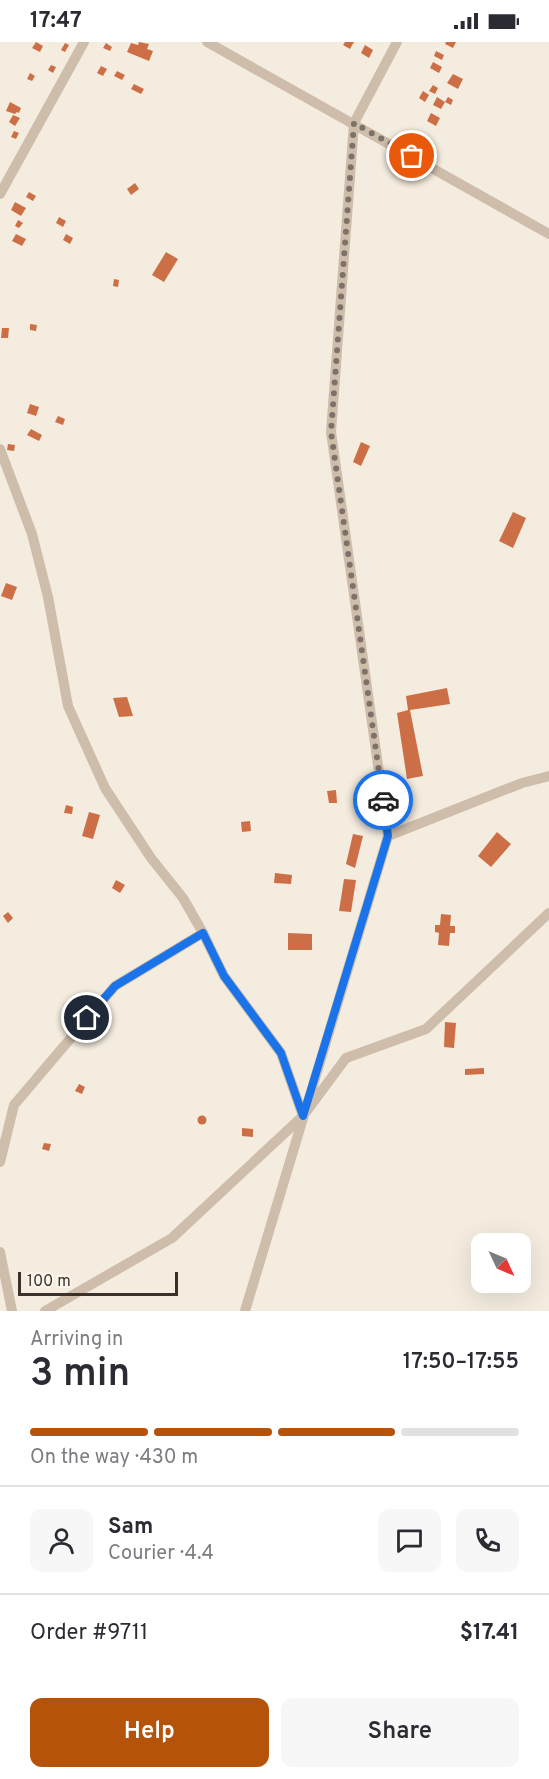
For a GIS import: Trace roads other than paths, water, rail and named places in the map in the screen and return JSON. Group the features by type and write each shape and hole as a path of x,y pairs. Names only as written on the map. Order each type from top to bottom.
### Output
{"street":[{"path":"0,194 84,42"},
{"path":"207,42 549,234"},
{"path":"245,1311 388,836 331,432 354,123 397,42"},
{"path":"0,449 32,534 48,597 68,706 105,788 151,858 183,898 224,976 281,1053 303,1116"},
{"path":"388,836 522,783 549,776"},
{"path":"45,1311 172,1238 303,1116 346,1058 426,1029 549,914"},
{"path":"0,1162 14,1105 115,986 203,933"},
{"path":"0,1252 12,1311"}]}
